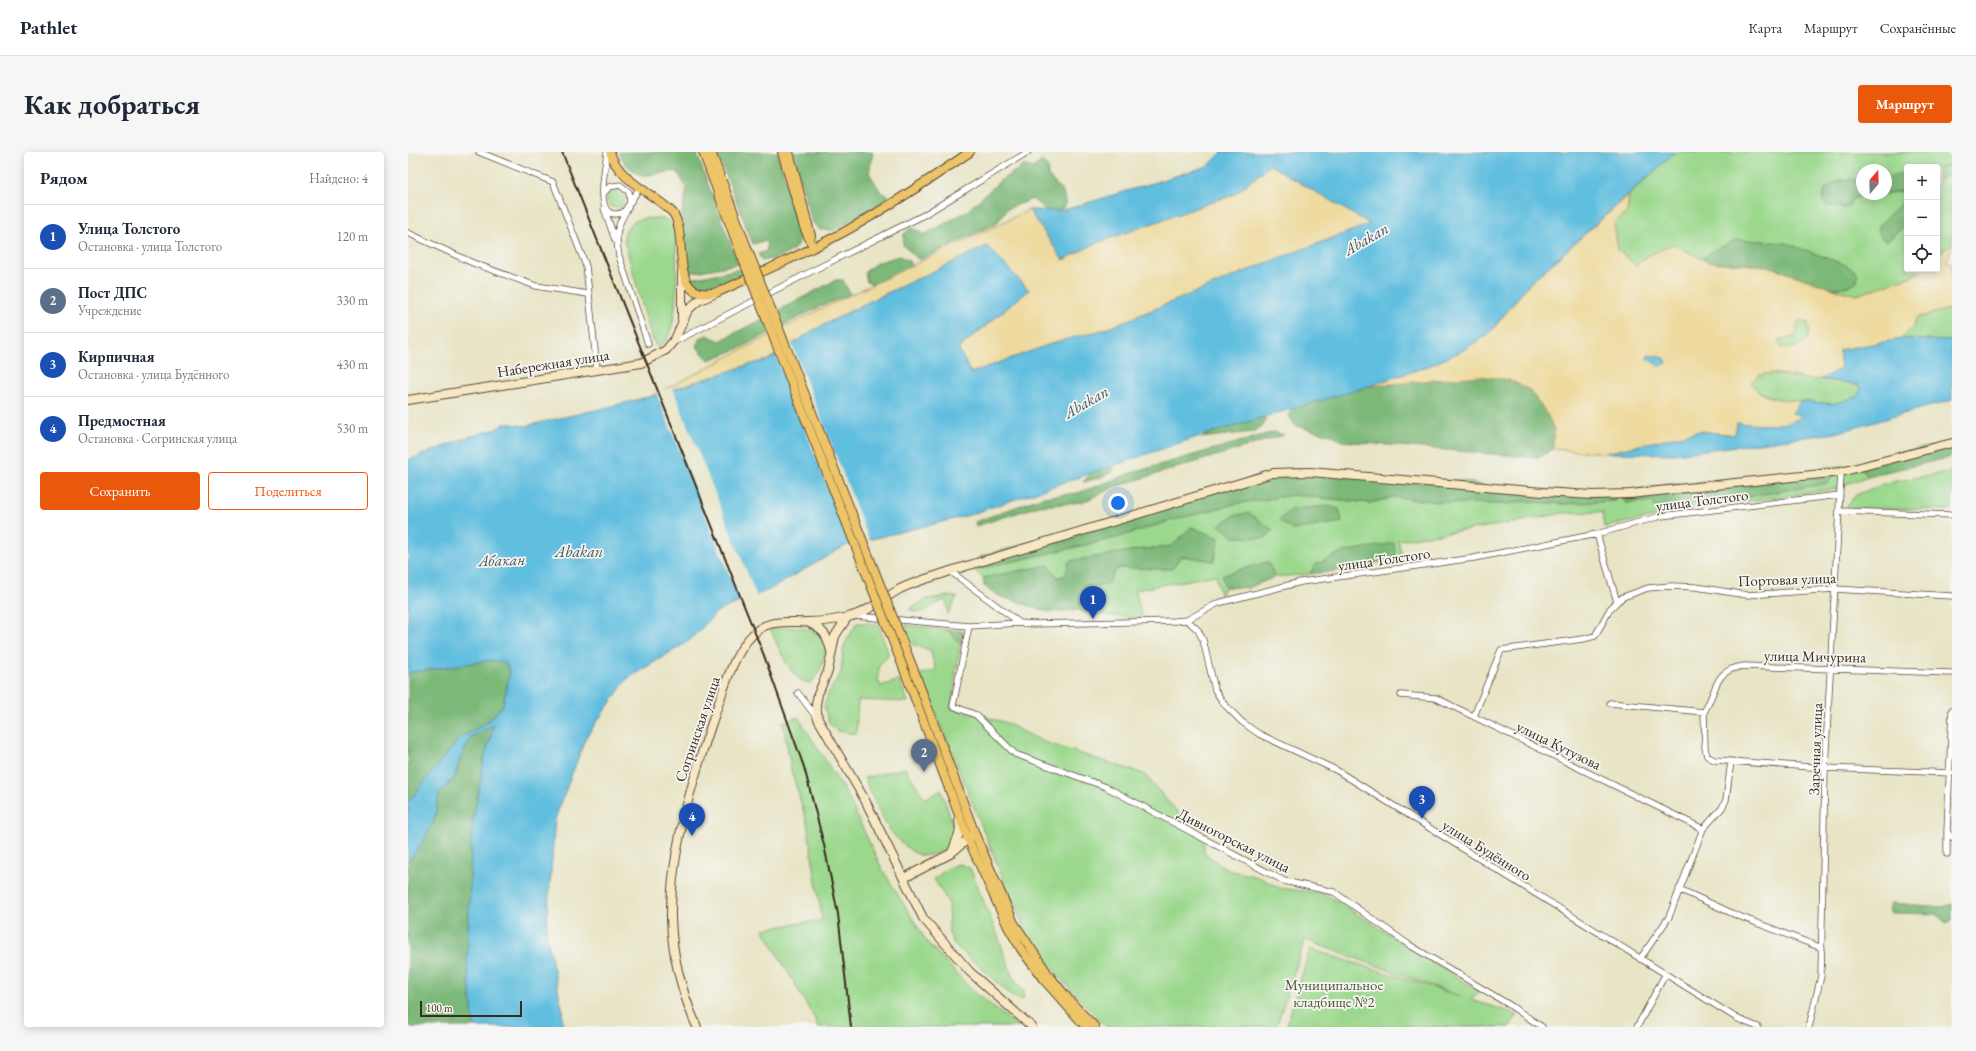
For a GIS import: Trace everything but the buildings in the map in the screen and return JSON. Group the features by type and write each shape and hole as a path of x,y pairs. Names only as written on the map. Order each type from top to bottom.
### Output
{"main road":[{"path":"609,152 621,171 640,188 671,210 678,221 682,270 686,282 693,288 706,294 718,292 813,247 878,212 970,152"},
{"path":"703,152 742,258 905,672 968,839 1008,927 1021,949 1052,990 1086,1027"},
{"path":"711,152 749,253 913,668 975,834 1006,905 1027,944 1069,1000 1095,1027"},
{"path":"782,152 804,227 813,247"},
{"path":"789,152 811,232 813,247"}],"street":[{"path":"479,152 553,182 586,266 588,294 598,370"},
{"path":"609,152 602,201 648,344"},
{"path":"672,343 922,216 1028,152"},
{"path":"618,250 617,229 628,207 631,200 629,192 620,185 609,187 605,190 602,201 608,211 614,214 621,213 628,207 640,188"},
{"path":"408,233 472,263 536,286 588,294"},
{"path":"682,270 682,320"},
{"path":"682,320 694,304 718,292"},
{"name":"Набережная улица","path":"408,400 636,364 649,360 666,350 672,343 682,320"},
{"path":"818,719 817,699 828,671 835,636 850,617 902,588 950,571 1273,473 1310,472 1536,492 1592,495 1630,494 1841,472 1952,443"},
{"name":"Заречная улица","path":"1810,1027 1821,976 1826,768 1841,472"},
{"name":"улица Толстого","path":"850,617 968,626 1020,623 1033,624 1187,620 1218,603 1301,582 1474,558 1597,534 1661,516 1840,495"},
{"path":"1839,511 1952,515"},
{"path":"1597,534 1617,602"},
{"path":"950,571 1020,623"},
{"name":"Портовая улица","path":"1474,716 1501,650 1595,636 1610,609 1617,602 1623,597 1648,588 1671,586 1696,587 1747,595 1835,589 1952,596"},
{"name":"Согринская улица","path":"697,1027 679,973 673,945 671,918 672,889 681,836 698,765 739,652 749,638 761,628 782,622 807,622 850,617"},
{"name":"улица Будённого","path":"1187,620 1198,630 1203,640 1216,690 1224,704 1242,722 1259,734 1336,770 1738,1019 1758,1027"},
{"path":"807,622 819,627 828,637 831,654"},
{"name":"Дивногорская улица","path":"968,626 953,706 976,715 1015,754 1106,787 1284,880 1334,892 1408,944 1508,1004 1542,1027"},
{"name":"улица Мичурина","path":"1704,712 1723,673 1731,668 1744,666 1952,673"},
{"path":"798,693 818,719 864,800 923,918 951,953 970,972 1032,1027"},
{"name":"улица Кутузова","path":"1401,695 1436,698 1703,829"},
{"path":"1610,703 1704,712 1705,748 1707,756 1714,760 1826,768 1950,773"},
{"path":"1947,854 1952,710"},
{"path":"1640,959 1669,917 1703,829 1715,817 1726,800 1731,761"},
{"path":"950,854 957,841 960,831 958,812"},
{"path":"1947,832 1952,837"},
{"path":"904,878 950,854 975,834"},
{"path":"1679,889 1736,915 1822,948"},
{"path":"1637,1027 1666,974"}],"green space":[{"path":"619,152 696,152 738,264 685,274 682,213 687,189 677,171 640,176 625,164"},
{"path":"717,152 778,152 801,237 795,248 786,254 762,261 758,254 767,251 766,240 753,244"},
{"path":"793,152 873,152 869,173 881,192 887,195 889,199 835,230 820,230 812,222"},
{"path":"1675,152 1952,152 1952,164 1940,167 1940,164 1904,164 1904,173 1892,176 1892,164 1856,164 1856,181 1843,180 1825,189 1851,200 1856,198 1856,200 1892,200 1892,193 1904,191 1902,203 1882,222 1893,238 1900,229 1904,228 1904,272 1920,272 1857,295 1833,289 1850,286 1708,262 1672,244 1648,256 1636,265 1618,250 1614,224 1627,212 1629,195"},
{"path":"1042,161 1048,168 1048,176 1063,192 1066,204 1064,208 1050,213 1032,199 1007,209 997,223 919,260 903,245 904,234 912,227 924,235 967,211 1001,180 1025,165 1033,168"},
{"path":"1952,164 1952,172 1940,179 1940,167"},
{"path":"1952,172 1952,245 1940,252 1940,200 1940,179"},
{"path":"1904,173 1904,191 1892,193 1892,176"},
{"path":"1850,179 1856,180 1856,198 1851,200 1850,205 1844,208 1826,205 1822,200 1825,189 1839,180"},
{"path":"616,190 622,193 625,199 622,205 616,208 610,205 607,199 610,193"},
{"path":"1904,195 1904,228 1900,229 1887,241 1880,237 1878,232 1879,227 1903,199"},
{"path":"661,218 670,222 675,230 675,308 668,338 658,349 651,336 624,240 625,232 628,226 641,219"},
{"path":"1737,239 1786,243 1846,265 1858,273 1857,281 1847,286 1836,288 1813,283 1767,266 1708,262 1703,258 1711,252"},
{"path":"899,256 909,261 912,268 875,285 867,282 865,272 876,263"},
{"path":"741,269 744,275 716,287 709,288 695,285 690,279"},
{"path":"836,280 843,280 850,294 819,307 740,348 709,360 696,346 700,338 707,335 720,341"},
{"path":"1952,308 1952,341 1901,339 1913,327 1916,318"},
{"path":"1801,320 1808,323 1809,330 1806,340 1799,346 1788,348 1781,347 1779,343 1780,339 1784,337 1792,338 1798,321"},
{"path":"1764,373 1857,384 1861,389 1857,397 1833,404 1777,399 1756,390 1751,383 1755,377"},
{"path":"1479,376 1510,380 1530,390 1547,414 1554,429 1553,449 1540,457 1528,457 1342,441 1331,435 1296,426 1289,416 1293,408 1369,386"},
{"path":"1260,417 1266,419 1264,425 1252,432 1201,438 1241,420"},
{"path":"1274,432 1284,435 1114,487 1083,502 1039,506 976,526 975,522 1043,497 1078,493 1131,473"},
{"path":"1952,442 1952,455 1948,458 1868,476 1859,465 1869,459"},
{"path":"1115,461 1113,471 1102,477 1083,482 1099,465"},
{"path":"1859,465 1868,476 1834,489 1688,510 1604,527 1602,512 1563,513 1507,524 1398,540 1403,561 1396,558 1393,543 1315,565 1310,574 1275,577 1268,563 1222,576 1225,587 1220,595 1216,575 1135,590 1142,618 1092,614 1078,610 1085,586 1107,585 1117,568 1172,569 1181,556 1214,561 1191,527 1172,546 1136,550 1065,576 1057,577 1048,565 983,578 974,570 1116,538 1169,521 1235,504 1293,495 1370,503 1393,497 1449,503 1507,504 1521,501 1563,504 1614,501 1616,493 1628,491 1625,503 1653,501 1657,509 1719,502 1828,483 1834,474 1827,467","holes":["1339,509 1342,522 1292,530"]},
{"path":"1827,467 1834,474 1828,483 1719,502 1656,509 1652,501 1625,503 1628,491 1663,485 1790,476"},
{"path":"1292,469 1409,483 1459,480 1493,488 1616,493 1615,501 1563,504 1521,501 1507,504 1449,503 1393,497 1370,503 1293,495 1235,504 1169,521 1116,538 974,570 979,557"},
{"path":"1952,471 1952,510 1845,508 1856,495 1886,483"},
{"path":"1329,506 1339,509 1342,522 1292,530 1279,520 1291,509"},
{"path":"1249,513 1273,530 1266,538 1234,537 1219,525 1235,515"},
{"path":"1191,527 1219,538 1214,561 1181,556 1172,569 1117,568 1107,585 1085,586 1078,610 1049,612 999,596 984,586 983,578 1048,565 1057,577 1065,576 1069,561 1136,550 1172,546"},
{"path":"1394,543 1396,558 1352,569 1310,574 1315,565 1342,552"},
{"path":"1268,562 1275,577 1248,588 1225,587 1222,576"},
{"path":"946,596 957,597 948,614 946,600 924,611 919,612 909,609 928,599"},
{"path":"857,623 878,624 889,655 879,665 878,680 881,686 899,680 908,702 858,700 856,734 837,731 829,723 824,706 829,692 841,673 844,645"},
{"name":"Муниципальное кладбище №2","path":"906,625 948,630 960,644 951,708 1004,722 1044,742 1144,774 1204,842 1204,853 1228,870 1258,877 1280,888 1325,894 1479,991 1471,1000 1517,1014 1510,1027 1286,1027 1310,949 1460,996 1305,940 1276,1027 1106,1027 1061,979 1028,937 920,674 936,670 930,650 911,644"},
{"path":"781,627 806,629 820,636 824,641 826,649 824,659 816,677 811,683 804,682 797,677 781,653 770,629"},
{"path":"948,630 963,631 960,644"},
{"path":"491,660 505,663 510,672 503,705 489,721 459,739 408,802 408,673"},
{"path":"798,717 846,793 882,869 927,942 973,991 1018,1027 818,1027 763,929 822,920 807,822 791,770 783,722"},
{"path":"494,725 484,759 472,827 467,963 474,1027 408,1027 408,862 422,843 434,821 439,794 455,777 459,762 472,736"},
{"path":"905,768 925,799 941,790 953,826 953,838 947,847 937,853 931,855 920,855 915,853 895,836 883,818 864,778"},
{"path":"959,864 970,868 1013,978 1024,992 1023,999 1019,1000 1010,994 954,944 949,933 948,902 934,879 948,868"},
{"path":"1891,903 1942,907 1952,904 1952,921 1946,923 1936,914 1891,913 1889,909"}],"sand":[{"path":"1270,165 1371,224 1271,261 1106,329 1056,342 971,373 958,349 1029,290 987,246 868,302 812,331 768,360 652,396 827,306 1029,210 1063,260 1094,244 1235,194"},
{"path":"1629,195 1627,212 1614,224 1618,250 1636,265 1648,256 1672,244 1708,262 1767,266 1833,289 1857,295 1920,272 1940,272 1940,252 1952,245 1947,262 1952,263 1952,308 1916,318 1913,327 1901,339 1839,350 1841,368 1822,379 1805,379 1774,373 1757,377 1751,383 1756,389 1767,396 1774,398 1801,401 1792,413 1804,416 1796,420 1771,425 1737,423 1735,435 1700,431 1606,453 1553,449 1554,429 1547,414 1530,390 1510,380 1479,376 1369,386 1431,365 1462,351 1490,333 1529,284","holes":["1801,320 1808,323 1808,336 1803,344 1788,348 1781,347 1779,343 1780,339 1795,337 1798,321"]}],"water":[{"name":"Abakan","path":"1222,152 1675,152 1529,284 1490,332 1462,351 1431,365 1369,386 1197,437 966,516 847,545 769,590 718,611 689,641 627,679 586,737 555,819 546,933 562,1008 563,1027 474,1027 467,963 472,827 484,759 494,725 472,736 459,762 455,777 439,794 434,821 422,843 408,862 408,802 459,739 489,721 503,705 510,672 505,663 491,660 408,673 408,460 471,436 494,430 506,423 525,426 604,408 652,396 768,360 812,331 868,302 987,246 1029,290 958,348 971,373 1056,342 1106,329 1271,261 1370,224 1270,165 1235,194 1094,244 1063,260 1029,210 1061,211 1208,166"},
{"path":"1901,339 1952,341 1952,400 1836,433 1674,454 1606,453 1700,431 1735,435 1737,423 1771,425 1796,420 1803,416 1792,413 1801,401 1833,404 1857,397 1861,389 1857,384 1821,379 1841,368 1839,350"},
{"path":"1648,355 1665,358 1667,363 1660,367 1647,358"}],"pier":[{"path":"791,342 870,542 851,547 775,353"},
{"path":"672,387 757,597 741,604 656,392"}],"railway":[{"path":"562,152 763,653 804,767 824,845 838,914 851,1027"}],"place":[{"name":"Улица Толстого","path":"1093,619"},
{"name":"Пост ДПС","path":"924,772"},
{"name":"Кирпичная","path":"1422,819"},
{"name":"Предмостная","path":"692,836"}],"water label":[{"name":"Абакан","path":"502,560"}]}
